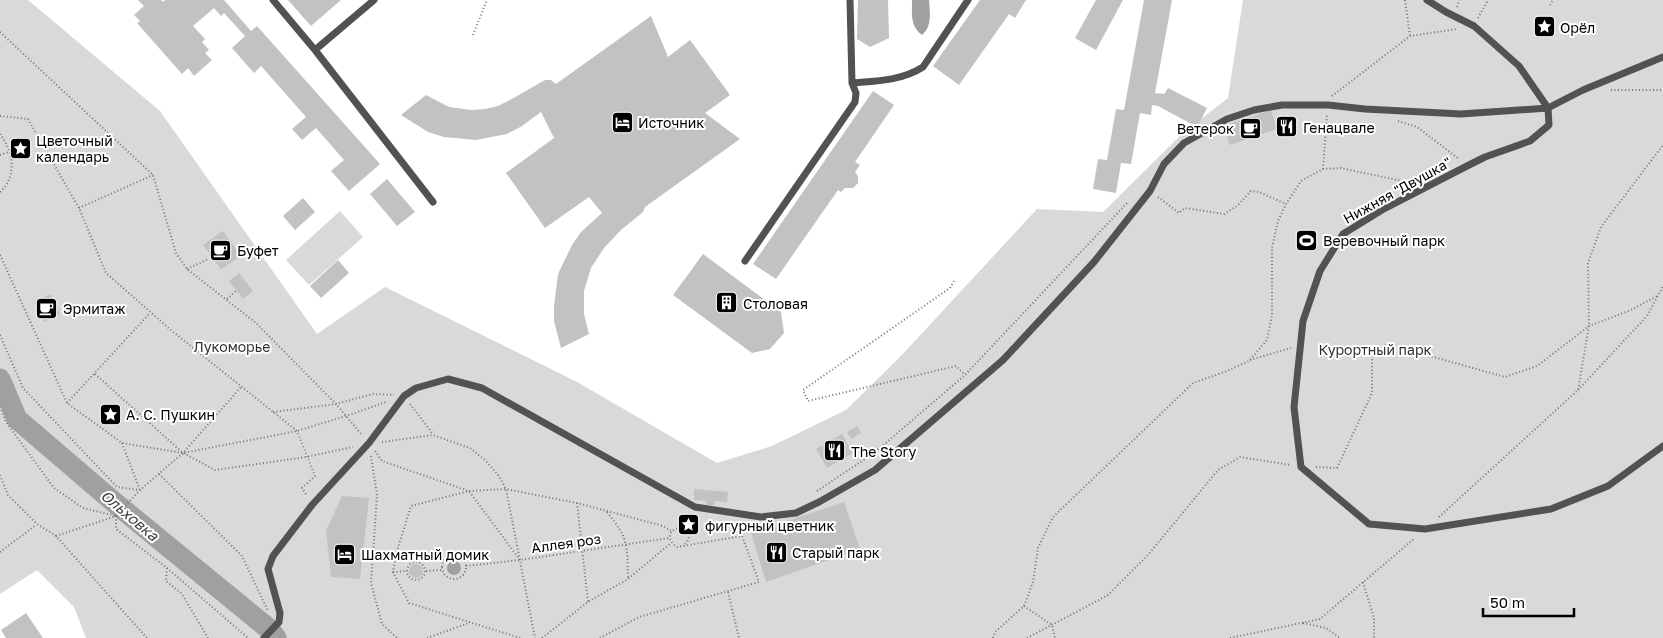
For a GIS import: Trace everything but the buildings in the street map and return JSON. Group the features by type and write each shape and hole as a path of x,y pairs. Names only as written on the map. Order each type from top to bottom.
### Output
{"lane":[{"path":"273,0 315,50 433,202"},
{"path":"315,50 374,0"},
{"path":"745,261 855,102 856,93 852,84 850,0"},
{"path":"852,84 889,80 912,74 923,67 968,0"},
{"path":"1427,0 1474,26 1519,66 1548,108 1549,125 1530,141 1485,157 1467,166"},
{"path":"264,638 279,622 280,612 268,569 273,556 312,505 369,443 404,396 416,388 448,379 482,388 695,506 761,517 796,513 875,470 1003,360 1094,262 1150,191 1164,164 1184,143 1227,119 1254,110 1282,105 1461,114 1548,108 1583,90 1663,57"},
{"name":"Нижняя \"Двушка\"","path":"1302,467 1294,407 1303,321 1320,271 1343,234 1382,210 1467,166"},
{"path":"1302,467 1369,524 1425,529 1552,509 1608,486 1663,446"}],"path":[{"path":"473,35 487,0"},
{"path":"1405,0 1410,36"},
{"path":"1550,6 1553,0"},
{"path":"1324,169 1330,97 1410,36 1464,27"},
{"path":"0,32 153,175 176,253 187,269 256,322 336,404 382,461 469,491 520,560"},
{"path":"1603,90 1663,90"},
{"path":"0,116 28,119 79,208 106,273 151,313 297,431 315,476 302,488 312,505"},
{"name":"Нижняя \"Двушка\"","path":"1391,118 1417,127 1467,166"},
{"path":"0,134 8,144 12,170 8,182 0,192"},
{"path":"1578,390 1588,326 1588,263 1601,227 1663,144"},
{"path":"0,155 20,148"},
{"path":"1249,360 1267,340 1272,316 1272,248 1278,221 1286,204 1301,181 1324,169 1341,168 1428,187"},
{"path":"79,208 153,175"},
{"path":"1150,191 1179,214 1185,208 1224,214 1238,206 1251,191 1259,192 1286,204"},
{"path":"818,490 874,453 965,375 1130,200"},
{"path":"0,255 67,403 122,443 183,453 297,431 388,402"},
{"path":"187,269 208,258"},
{"path":"954,281 950,288 803,390 808,401 956,366 965,375"},
{"path":"1230,638 1320,619 1425,529 1578,390 1647,316 1663,286"},
{"path":"226,300 237,290"},
{"path":"1027,638 1108,595 1148,555 1218,470 1240,457 1302,467 1337,468 1372,393 1372,356 1387,344 1505,377 1537,366 1588,326 1631,310 1657,296"},
{"path":"67,403 151,313"},
{"path":"0,335 23,388 117,487 140,490"},
{"path":"993,638 995,632 1024,606 1033,582 1038,548 1053,517 1193,383 1227,371 1249,360 1300,345"},
{"path":"95,374 183,453 215,470 306,457 369,443 433,435 470,448 485,460 499,476 506,489 534,638"},
{"path":"56,536 116,516 140,490 183,453 241,386"},
{"path":"273,412 336,404 373,394 404,396 433,435"},
{"path":"0,407 6,422 54,488 83,508 116,516"},
{"path":"122,443 140,490"},
{"path":"369,443 377,495 371,584 382,624 397,638"},
{"path":"160,474 242,556 275,626"},
{"path":"0,475 8,495 37,524 56,536 147,638"},
{"path":"520,638 409,603 393,572 396,554 411,506 469,491 506,489 577,503 662,526 671,531"},
{"path":"577,503 588,602"},
{"path":"683,528 695,506"},
{"path":"607,512 620,528 627,544 628,579"},
{"path":"116,516 116,529 167,568 248,638"},
{"path":"0,552 37,524"},
{"path":"600,638 640,617 759,582 742,536 684,545 677,546 671,543 669,538 671,531 676,528 683,528 687,532 688,542 684,545"},
{"name":"Аллея роз","path":"466,566 669,538"},
{"path":"542,638 588,602 628,579 671,543"},
{"path":"452,555 463,559 466,566 464,574 453,580 446,577 441,570 442,562 445,558 452,555"},
{"path":"407,571 408,567 414,562 422,564 426,570"},
{"path":"167,568 166,581 182,594 208,638"},
{"path":"407,571 414,581 422,579 426,570"},
{"path":"426,570 441,570"},
{"path":"393,572 407,571"},
{"path":"1363,582 1374,618 1374,638"},
{"path":"728,591 740,638"},
{"path":"1024,606 1052,626 1055,638"},
{"path":"427,638 470,622"},
{"path":"1301,623 1326,628 1340,638"}],"green space":[{"name":"Курортный парк","path":"0,0 28,0 160,111 317,334 385,287 577,382 717,463 772,446 846,410 901,356 1037,209 1103,212 1183,133 1228,98 1243,0 1663,0 1663,638 86,638 74,607 37,570 0,594"},
{"path":"340,211 363,237 309,285 286,260"}],"shaded area":[{"path":"912,0 929,0 929,24 922,35 915,28 912,15"},
{"path":"454,561 459,563 461,568 459,573 454,575 449,573 447,568 449,563"}],"waterway":[{"name":"Ольховка","path":"0,379 17,419 115,503 269,629 276,638"}],"place":[{"name":"Орёл","path":"1544,27"},
{"name":"Источник","path":"622,122"},
{"name":"Генацвале","path":"1287,127"},
{"name":"Ветерок","path":"1250,128"},
{"name":"Цветочный календарь","path":"20,148"},
{"name":"Веревочный парк","path":"1307,240"},
{"name":"Буфет","path":"221,250"},
{"name":"Столовая","path":"727,303"},
{"name":"Эрмитаж","path":"47,308"},
{"name":"А. С. Пушкин","path":"110,414"},
{"name":"The Story","path":"835,451"},
{"name":"фигурный цветник","path":"689,525"},
{"name":"Старый парк","path":"776,552"},
{"name":"Шахматный домик","path":"345,554"}],"park label":[{"name":"Лукоморье","path":"232,346"}]}
